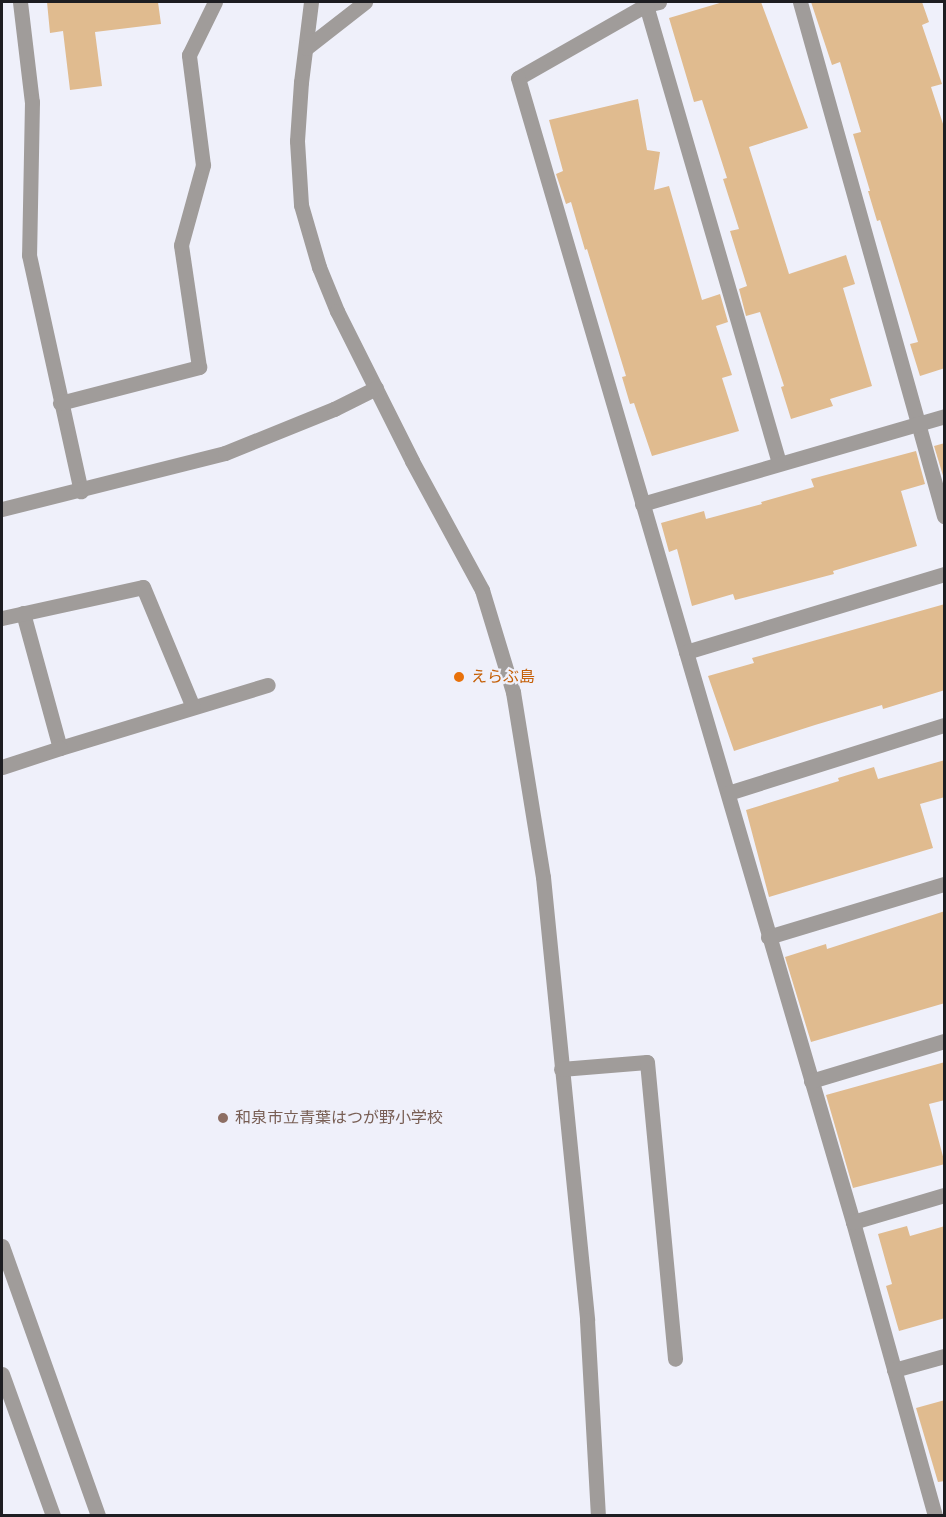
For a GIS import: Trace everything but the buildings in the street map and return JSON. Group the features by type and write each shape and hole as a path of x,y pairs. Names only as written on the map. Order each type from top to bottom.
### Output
{"street":[{"path":"20,2 32,102 29,255 81,490"},
{"path":"60,403 200,368 181,245 203,165 189,55 215,2"},
{"path":"311,2 297,141 301,205 318,267 337,311 412,461 482,590 513,692 543,877 586,1320 598,1515"},
{"path":"306,48 365,2"},
{"path":"800,2 945,516"},
{"path":"779,463 653,3 518,78 853,1222 935,1515"},
{"path":"2,509 225,453 334,409 376,388"},
{"path":"642,504 945,416"},
{"path":"686,652 945,574"},
{"path":"2,618 143,587 193,707"},
{"path":"23,613 60,748"},
{"path":"2,767 268,685"},
{"path":"728,793 945,725"},
{"path":"768,937 945,884"},
{"path":"811,1081 945,1041"},
{"path":"561,1069 647,1062 675,1359"},
{"path":"853,1222 945,1195"},
{"path":"2,1246 98,1515"},
{"path":"894,1370 945,1356"},
{"path":"2,1374 53,1515"}],"place":[{"name":"えらぶ島","path":"459,677"},
{"name":"和泉市立青葉はつが野小学校","path":"223,1118"}]}
